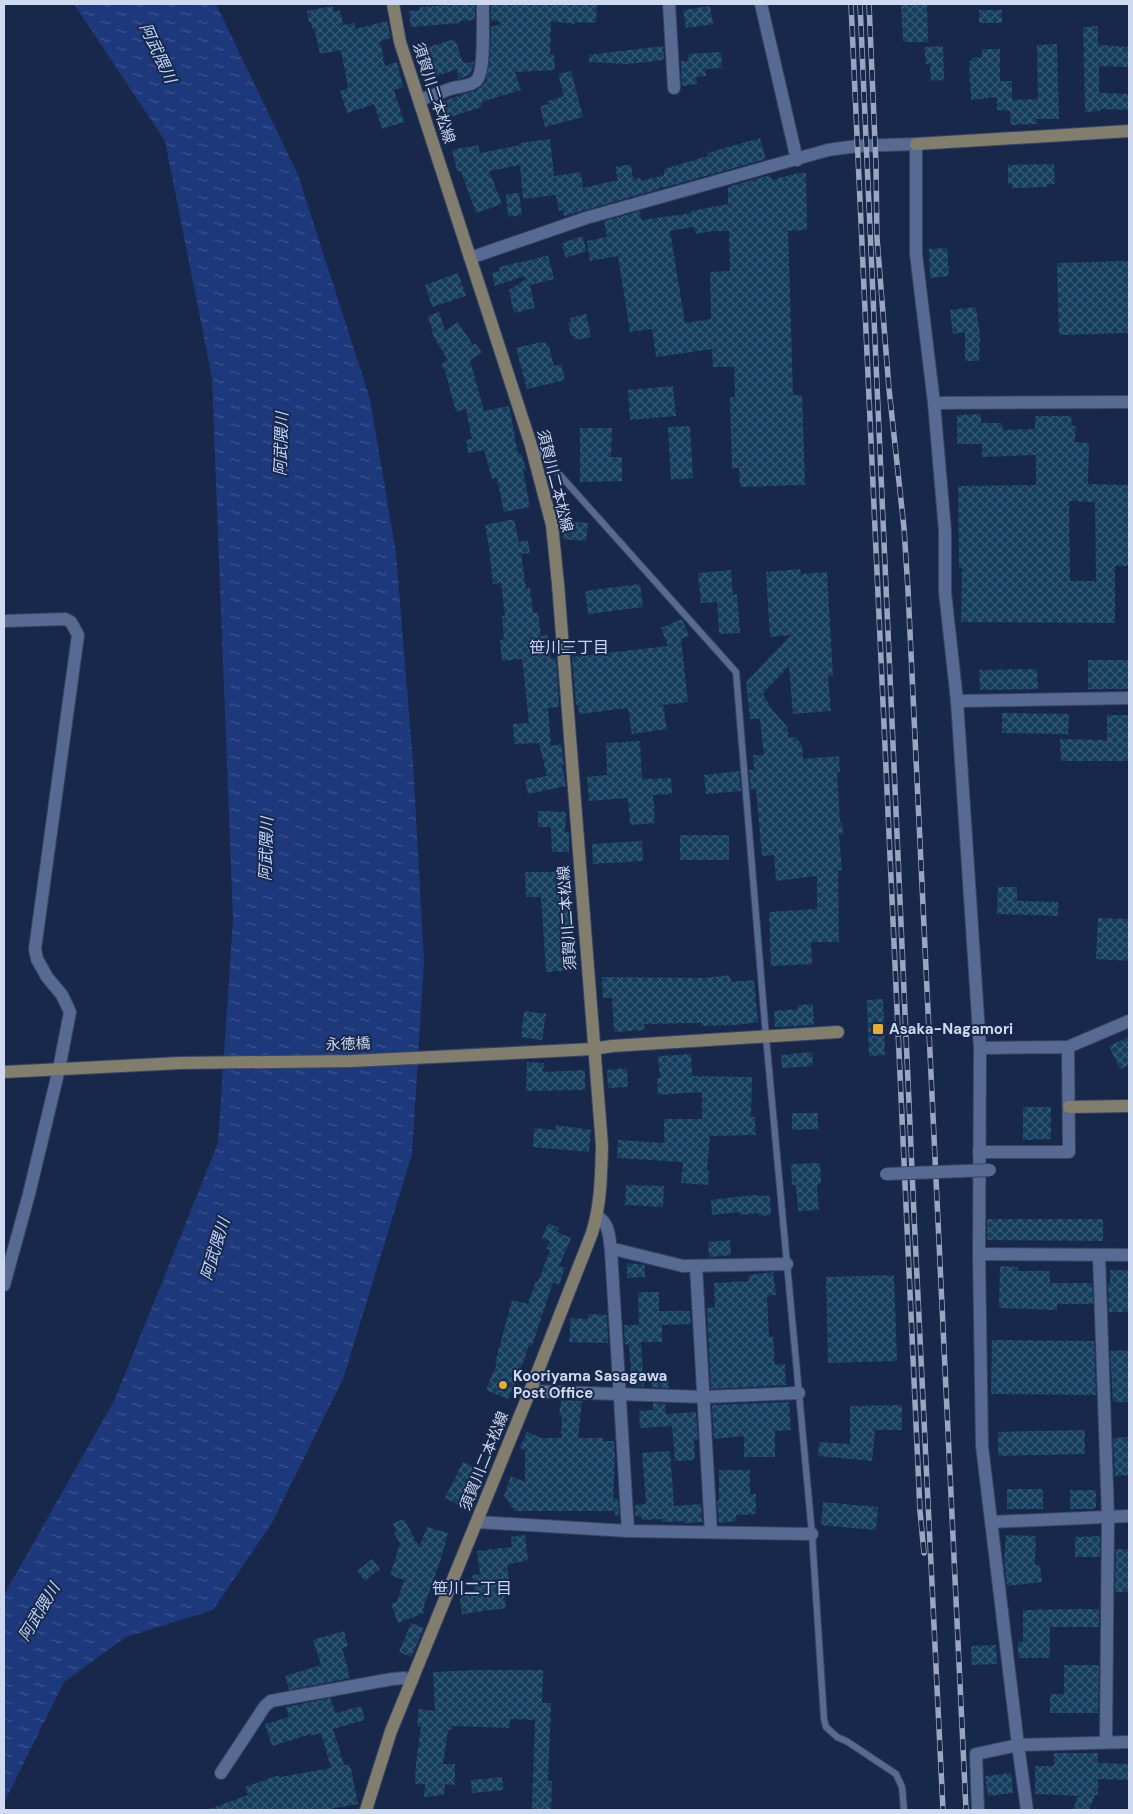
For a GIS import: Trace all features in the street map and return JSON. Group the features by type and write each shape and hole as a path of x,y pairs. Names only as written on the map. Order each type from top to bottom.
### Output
{"main road":[{"name":"須賀川二本松線","path":"366,1810 391,1731 530,1391 592,1233 600,1194 602,1146 552,525 530,442 400,42 393,4"},
{"path":"916,144 1129,131"},
{"name":"永徳橋","path":"4,1072 180,1063 352,1061 593,1049 612,1046 838,1032"},
{"path":"1069,1107 1129,1106"}],"street":[{"path":"420,100 452,88 469,85 480,76 483,44 482,4"},
{"path":"669,4 674,88"},
{"path":"761,4 797,160"},
{"path":"470,258 586,218 828,150 857,146 916,144 916,254 934,403 944,531 945,599 957,701 980,1048 979,1254 982,1446 1027,1810"},
{"path":"934,403 1129,402"},
{"path":"4,621 65,619 71,622 78,635 35,950 37,959 47,977 62,995 70,1012 59,1069 29,1194 4,1285"},
{"path":"957,701 1129,698"},
{"path":"980,1048 1068,1047 1129,1021"},
{"path":"979,1152 1069,1152 1068,1047"},
{"path":"886,1174 990,1170"},
{"path":"597,1216 608,1227 611,1251 628,1531"},
{"path":"611,1251 618,1250 683,1266 787,1264"},
{"path":"979,1254 1129,1255"},
{"path":"1099,1256 1108,1516 1106,1742"},
{"path":"696,1266 711,1532"},
{"path":"530,1391 704,1397 799,1393"},
{"path":"991,1522 1129,1516"},
{"path":"476,1522 628,1531 812,1534"},
{"path":"221,1773 264,1706 271,1701 392,1679 404,1678 412,1680"},
{"path":"978,1810 976,1754 1018,1745 1129,1742"}],"lane":[{"path":"530,442 736,672 766,1037 812,1534 824,1719 826,1727 837,1737 848,1742 896,1774 902,1787 904,1810"}],"water":[{"name":"阿武隈川","path":"74,4 216,4 298,175 370,399 396,553 413,763 424,961 412,1154 343,1379 272,1523 213,1610 126,1637 64,1682 4,1803 4,1595 115,1399 218,1143 233,919 212,378 165,141"}],"building":[{"path":"475,4 475,20 411,27 409,11 420,10 420,7"},
{"path":"491,4 597,4 596,23 575,22 575,24 551,21 550,54 554,54 555,70 515,72 521,90 484,101 481,103 482,107 441,120 437,103 477,90 486,80 490,58 491,27 500,24 499,21 491,21"},
{"path":"901,4 927,4 928,42 903,42"},
{"path":"333,6 334,12 340,10 343,25 354,23 356,29 387,21 391,38 380,41 385,66 397,62 403,87 394,90 404,122 382,129 374,104 347,113 340,91 348,88 341,50 320,54 314,28 312,28 311,22 309,22 307,11"},
{"path":"710,6 713,24 686,28 683,10"},
{"path":"979,10 1002,10 1002,23 979,23"},
{"path":"1098,26 1098,45 1129,47 1129,67 1099,66 1099,93 1129,94 1129,110 1100,109 1100,111 1085,112 1083,27"},
{"path":"455,39 463,63 474,62 470,75 458,79 457,69 437,76 436,73 427,76 419,50"},
{"path":"1057,44 1059,119 1036,119 1037,124 1011,125 1010,111 997,110 997,97 971,100 969,61 972,61 972,58 982,57 982,49 1000,49 1000,81 1012,81 1012,100 1038,99 1037,45"},
{"path":"663,46 664,60 629,64 589,62 589,55"},
{"path":"943,46 944,80 931,81 930,64 926,64 924,47"},
{"path":"721,52 722,68 705,69 706,76 696,77 697,84 682,86 681,61 689,61 688,54"},
{"path":"571,71 583,117 545,127 540,106 549,104 548,101 564,96 558,74"},
{"path":"760,138 766,159 666,187 659,187 659,189 564,216 563,210 559,211 556,195 523,199 520,165 489,171 502,204 476,213 461,171 457,171 452,150 478,145 480,153 520,145 519,143 550,139 554,176 581,172 583,188 618,180 615,167 631,164 633,179 640,178 641,181 664,175 664,169 708,156 707,153"},
{"path":"1054,164 1055,184 1047,184 1047,187 1012,188 1013,184 1008,184 1008,165"},
{"path":"806,173 807,230 788,231 793,395 802,395 805,485 740,487 739,468 732,468 730,397 735,397 734,367 713,367 712,349 656,357 652,329 630,332 618,256 590,261 587,241 607,237 604,221 640,211 641,220 692,213 691,211 728,204 728,187 770,175 772,180","holes":["694,227 696,234 712,231 729,231 730,271 710,272 711,319 685,323 670,231"]},
{"path":"519,193 522,215 508,217 506,194"},
{"path":"582,236 587,251 566,258 562,247 564,247 563,243"},
{"path":"947,248 949,276 930,278 929,249"},
{"path":"548,255 554,279 530,285 535,308 514,313 509,290 526,279 524,276 495,286 492,273 500,271 499,267"},
{"path":"1129,261 1129,333 1059,335 1057,263"},
{"path":"458,273 466,296 432,307 425,285"},
{"path":"976,307 980,335 979,361 965,361 965,332 953,334 950,310"},
{"path":"439,312 445,331 458,322 473,345 476,344 482,353 470,360 484,411 509,406 518,454 521,453 526,470 523,471 530,507 504,512 497,478 492,479 484,450 468,453 466,440 472,439 466,409 456,412 445,371 441,364 448,360 434,338 428,316"},
{"path":"586,314 591,337 575,340 574,336 571,336 568,323 571,322 570,318"},
{"path":"546,342 547,347 549,346 554,366 561,364 565,380 527,389 516,348"},
{"path":"673,386 676,416 630,420 628,390"},
{"path":"981,414 981,423 1002,423 1003,430 1035,429 1035,416 1071,416 1072,426 1076,426 1075,442 1089,443 1088,484 1129,485 1129,566 1115,566 1115,623 961,622 962,568 959,568 958,486 1036,485 1036,455 982,457 982,444 957,444 957,415","holes":["1069,501 1095,502 1096,581 1070,581"]},
{"path":"690,426 693,478 671,480 668,427"},
{"path":"580,428 612,428 611,457 622,457 622,481 580,482"},
{"path":"514,519 519,542 528,540 530,553 521,554 526,588 530,588 533,613 538,613 541,636 548,635 551,659 556,658 559,707 548,708 551,746 561,744 564,765 562,766 566,786 528,794 525,780 547,776 539,743 514,744 513,724 529,723 522,659 502,661 500,640 504,639 502,616 505,616 501,583 493,584 485,525"},
{"path":"564,521 588,523 586,541 563,539"},
{"path":"800,569 801,574 827,572 833,676 828,676 831,711 793,714 789,666 763,693 770,707 788,728 788,738 796,737 802,745 803,759 839,756 840,772 837,772 840,822 842,822 843,834 839,835 842,870 838,871 839,942 811,942 812,964 771,966 769,912 817,909 817,876 776,881 774,855 762,856 756,789 751,790 749,770 754,770 753,755 764,755 760,719 750,719 746,682 791,635 770,637 766,572"},
{"path":"731,570 733,595 737,594 740,633 719,634 717,602 701,603 698,573"},
{"path":"640,584 643,607 588,614 585,591"},
{"path":"682,619 689,636 681,639 688,702 663,705 667,729 632,734 628,708 579,714 578,705 576,705 572,657 668,646 661,628"},
{"path":"1088,660 1129,660 1129,689 1088,689"},
{"path":"1037,669 1038,689 980,690 979,670"},
{"path":"1002,713 1069,714 1068,734 1002,733"},
{"path":"1107,715 1129,715 1129,761 1061,761 1060,739 1107,740"},
{"path":"640,741 642,779 671,778 672,794 653,795 655,823 630,825 628,798 589,801 587,777 607,775 606,743"},
{"path":"739,771 741,791 706,794 704,775"},
{"path":"538,811 566,812 565,833 569,832 569,852 552,852 551,827 538,827"},
{"path":"680,835 729,835 729,860 680,860"},
{"path":"642,841 643,861 593,864 592,844"},
{"path":"525,872 556,872 556,881 572,881 571,899 576,970 546,972 541,897 526,897"},
{"path":"998,887 1017,887 1017,901 1058,902 1058,916 997,914"},
{"path":"1098,918 1129,919 1129,961 1096,959"},
{"path":"730,975 731,982 754,980 758,1022 702,1026 702,1023 644,1024 645,1030 614,1032 612,998 603,998 602,977 704,978"},
{"path":"883,999 885,1055 869,1056 867,1000"},
{"path":"813,1004 814,1025 775,1027 774,1011 798,1009 798,1005"},
{"path":"524,1011 546,1014 542,1040 521,1037"},
{"path":"1129,1037 1129,1065 1120,1069 1109,1046"},
{"path":"812,1052 813,1066 782,1068 781,1055"},
{"path":"691,1054 692,1076 752,1077 751,1117 755,1117 756,1135 710,1136 707,1170 709,1170 708,1185 681,1183 683,1162 617,1158 618,1140 664,1143 664,1119 702,1119 702,1092 658,1095 657,1078 660,1078 658,1056"},
{"path":"527,1062 544,1063 543,1072 585,1070 585,1090 526,1091"},
{"path":"627,1068 628,1087 608,1088 607,1070"},
{"path":"1023,1107 1051,1107 1051,1139 1023,1140"},
{"path":"792,1113 818,1113 818,1129 792,1130"},
{"path":"556,1125 591,1130 589,1152 533,1147 534,1128 555,1130"},
{"path":"820,1163 821,1184 817,1184 819,1210 798,1211 796,1185 792,1185 791,1164"},
{"path":"626,1185 664,1186 663,1207 625,1205"},
{"path":"753,1195 770,1196 771,1215 759,1216 759,1213 740,1215 740,1212 712,1215 711,1200"},
{"path":"987,1219 1103,1219 1103,1241 987,1240"},
{"path":"548,1223 559,1228 557,1232 571,1238 559,1266 565,1268 559,1285 553,1282 532,1346 529,1345 508,1399 486,1390 497,1363 495,1363 512,1300 528,1304 550,1250 546,1249 550,1241 542,1238"},
{"path":"730,1240 731,1255 709,1257 708,1242"},
{"path":"627,1263 645,1265 645,1277 627,1278"},
{"path":"1000,1266 1018,1267 1018,1271 1050,1271 1050,1283 1092,1283 1093,1304 1057,1304 1057,1310 999,1308"},
{"path":"1110,1270 1129,1270 1129,1312 1109,1312 1108,1283 1110,1283"},
{"path":"773,1272 776,1295 767,1296 769,1337 773,1337 775,1365 785,1364 786,1385 711,1389 707,1308 715,1307 714,1283 749,1281 749,1275"},
{"path":"894,1275 897,1361 828,1363 826,1277"},
{"path":"638,1292 659,1292 659,1311 690,1311 691,1324 662,1325 662,1342 641,1342 644,1387 632,1386 629,1345 625,1344 624,1325 639,1325"},
{"path":"588,1314 607,1315 608,1343 569,1342 571,1318 588,1319"},
{"path":"992,1340 1094,1341 1096,1395 991,1394"},
{"path":"1129,1350 1129,1402 1113,1402 1110,1351"},
{"path":"668,1376 669,1388 652,1387 651,1377"},
{"path":"561,1400 582,1401 578,1438 603,1438 603,1441 614,1441 613,1498 618,1499 619,1516 615,1515 614,1511 515,1511 504,1496 511,1476 525,1482 525,1451 520,1448 527,1432 541,1438 561,1438 562,1416 559,1416"},
{"path":"789,1402 791,1430 775,1431 775,1457 744,1457 744,1436 714,1439 712,1405"},
{"path":"653,1403 665,1404 666,1414 696,1412 698,1440 694,1440 695,1460 675,1461 672,1426 640,1428 639,1411 653,1410"},
{"path":"902,1405 902,1430 875,1430 872,1461 818,1456 819,1442 850,1444 850,1406"},
{"path":"1085,1430 1085,1454 998,1456 998,1432"},
{"path":"1129,1437 1129,1475 1115,1476 1113,1438"},
{"path":"670,1451 674,1506 701,1504 702,1522 662,1522 662,1519 642,1520 641,1516 635,1516 635,1505 646,1504 642,1453"},
{"path":"463,1462 483,1471 465,1508 445,1498"},
{"path":"719,1470 750,1470 750,1494 756,1494 756,1514 736,1515 737,1521 719,1523 717,1501 719,1501"},
{"path":"1007,1489 1043,1489 1043,1509 1007,1509"},
{"path":"1070,1490 1096,1490 1096,1509 1070,1509"},
{"path":"823,1502 878,1507 876,1530 821,1525"},
{"path":"404,1519 419,1547 427,1527 448,1533 423,1609 424,1613 398,1623 391,1604 397,1601 404,1580 390,1575 400,1544 394,1533 396,1531 393,1523"},
{"path":"525,1535 528,1560 507,1565 509,1581 502,1582 506,1608 462,1614 460,1599 462,1595 475,1593 472,1575 480,1574 477,1551 512,1547 511,1537"},
{"path":"1006,1535 1036,1536 1035,1565 1040,1565 1042,1582 1007,1586 1004,1559"},
{"path":"1100,1536 1100,1557 1075,1557 1075,1537"},
{"path":"1116,1549 1129,1549 1129,1592 1115,1592"},
{"path":"372,1559 380,1569 365,1581 357,1571"},
{"path":"1099,1609 1099,1627 1050,1627 1050,1658 1018,1658 1018,1642 1023,1642 1023,1610"},
{"path":"411,1623 424,1628 411,1657 399,1652"},
{"path":"344,1631 348,1646 342,1648 350,1678 289,1690 285,1676 321,1665 313,1640"},
{"path":"996,1645 997,1664 972,1665 971,1646"},
{"path":"1064,1665 1099,1665 1098,1713 1050,1713 1050,1694 1064,1694"},
{"path":"543,1670 542,1703 551,1703 548,1781 552,1781 551,1810 532,1809 535,1720 510,1719 510,1728 452,1726 451,1730 448,1730 443,1764 455,1764 455,1785 445,1784 444,1795 424,1797 425,1784 415,1784 421,1727 417,1726 419,1709 435,1711 433,1672"},
{"path":"330,1698 336,1713 361,1706 365,1720 333,1729 344,1765 350,1764 358,1804 324,1810 210,1810 248,1795 245,1787 279,1775 280,1777 331,1768 321,1733 311,1736 311,1734 272,1746 265,1724 289,1717 286,1707"},
{"path":"1054,1753 1098,1753 1098,1763 1129,1764 1129,1780 1098,1779 1098,1795 1095,1795 1089,1810 1073,1810 1078,1796 1035,1794 1035,1766 1054,1766"},
{"path":"1011,1773 1013,1793 988,1796 985,1776"},
{"path":"502,1777 503,1790 472,1793 471,1780"}],"railway":[{"path":"851,4 920,1511 924,1553"},
{"path":"860,4 914,1215 943,1810"},
{"path":"869,4 877,238 908,590 966,1810"}],"place":[{"name":"Asaka-Nagamori","path":"878,1029"},
{"name":"Kooriyama Sasagawa Post Office","path":"503,1385"}],"district":[{"name":"笹川三丁目","path":"569,647"},
{"name":"笹川二丁目","path":"472,1588"}]}
